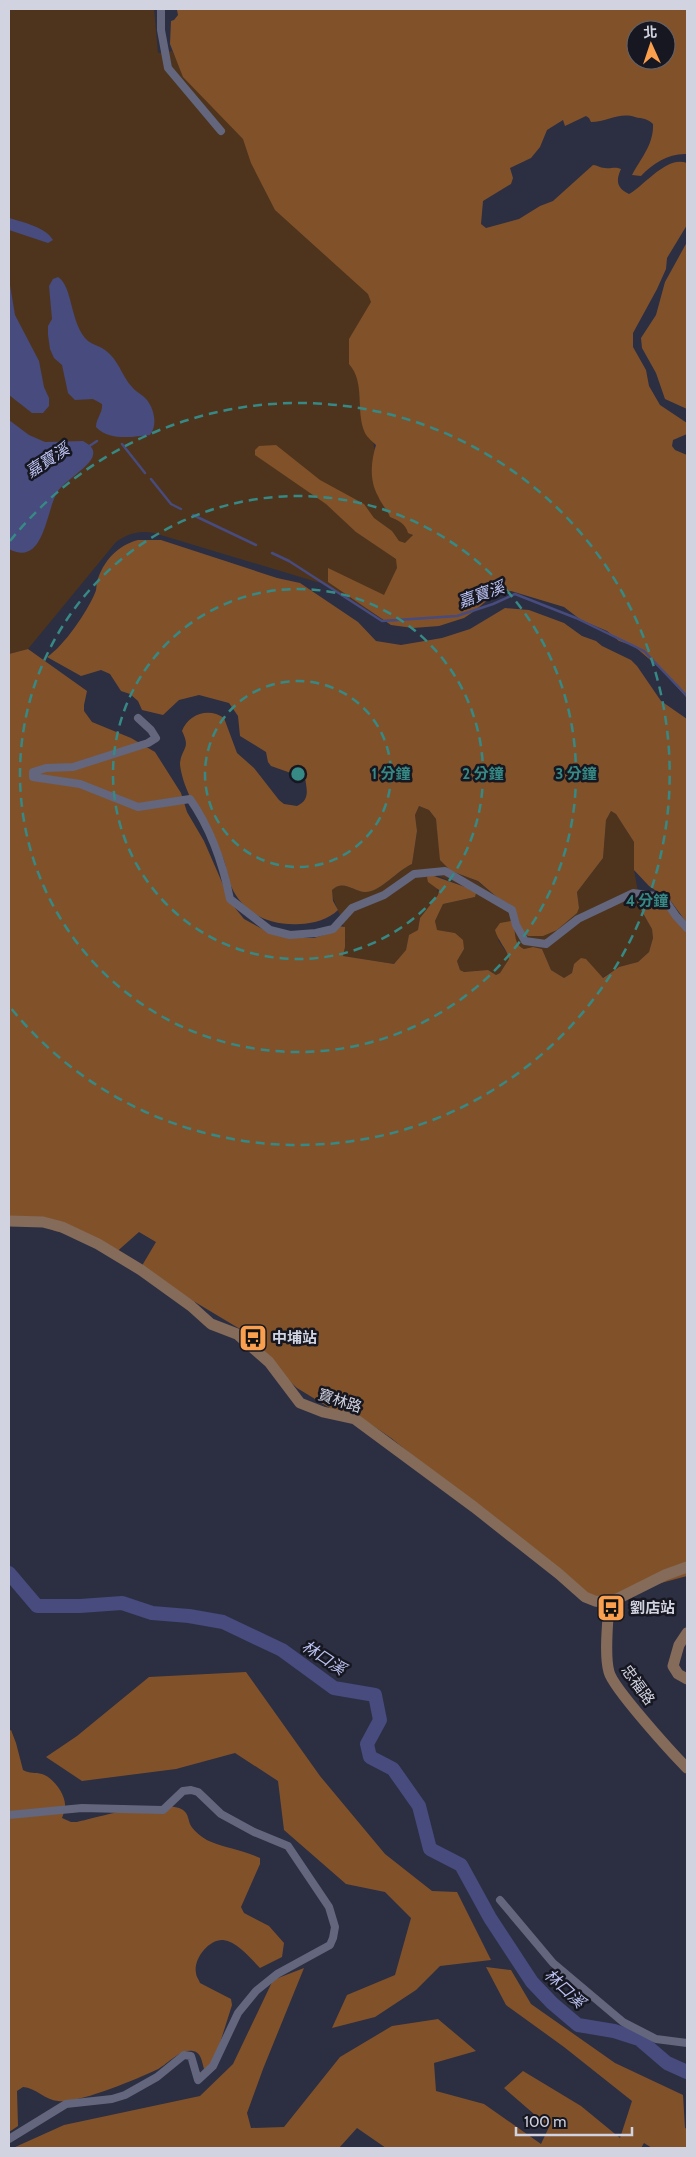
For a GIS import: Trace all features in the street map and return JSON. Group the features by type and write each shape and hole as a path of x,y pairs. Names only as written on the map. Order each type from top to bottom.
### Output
{"main road":[{"name":"寶林路","path":"9,1221 43,1222 62,1227 141,1270 211,1324 237,1334 269,1362 300,1403 323,1412 356,1418 474,1507 585,1596 595,1601 609,1602"},
{"path":"609,1602 665,1575 687,1567"},
{"name":"忠福路","path":"609,1602 608,1661 612,1680 687,1768"},
{"path":"687,1633 679,1645 673,1666 678,1674 687,1679"}],"street":[{"path":"161,9 161,30 168,68 221,131"},
{"path":"138,718 156,738 148,743 73,767 46,768 34,772 34,777 80,784 138,807 190,800 200,813 224,869 230,899 270,930 290,935 316,933 333,929 352,908 384,895 414,874 445,871 512,910 516,925 525,941 546,944 578,919 633,893 663,897 687,928"},
{"path":"9,1815 82,1808 163,1810 183,1791 191,1790 198,1792 221,1814 254,1832 288,1846 329,1907 335,1927 330,1945 277,1974 256,1991 238,2013 213,2066 198,2080 190,2056 184,2055 156,2077 125,2095 112,2099 66,2104 9,2139"},
{"path":"500,1900 553,1963 622,2022 656,2039 687,2043"}],"shaded area":[{"path":"9,9 154,9 158,53 172,51 180,65 245,139 373,297 368,420 378,464 407,512 412,535 390,624 327,585 154,533 139,532 125,536 116,542 28,649 9,654"},
{"path":"172,9 687,9 687,154 668,157 651,167 641,176 632,175 649,144 653,131 653,124 651,122 629,116 618,116 591,122 586,116 565,126 563,120 547,130 540,147 531,158 510,168 513,178 511,184 483,201 481,224 486,228 519,219 540,206 553,201 593,165 603,168 621,169 618,183 629,194 664,167 672,163 687,163 687,225 667,258 666,269 657,289 633,333 633,347 646,370 649,386 660,405 687,423 687,434 673,440 672,446 675,450 687,455 687,698 662,670 634,646 619,641 607,631 581,620 564,607 511,591 496,593 464,618 439,626 413,628 391,625 328,582 328,568 384,595 397,568 396,559 356,532 326,504 255,455 255,450 259,446 276,445 320,480 364,504 374,518 392,531 399,541 405,543 413,535 408,533 401,523 390,517 375,490 372,470 376,445 366,435 362,424 359,388 354,372 349,364 349,339 371,302 368,294 275,210 251,163 243,139 183,77 170,44 171,21 178,15 177,10"},
{"path":"687,242 687,409 665,399 656,373 642,348 641,338 656,315 665,282"},
{"path":"138,540 161,540 277,578 300,583 358,622 376,641 401,645 442,638 470,629 505,608 529,610 564,623 582,636 596,641 602,646 631,660 661,701 687,719 687,923 670,900 649,886 634,870 634,842 616,814 611,811 606,820 603,858 577,892 579,908 577,913 557,930 543,936 528,936 520,930 520,925 512,906 498,898 478,881 451,871 440,860 436,819 429,810 419,806 415,815 417,831 412,864 376,889 365,892 348,886 336,887 332,890 333,901 338,910 325,918 310,923 278,923 250,911 236,896 221,853 197,811 185,785 180,765 186,745 182,731 189,720 200,714 212,713 224,718 237,753 254,768 284,804 297,806 304,801 307,794 305,778 271,766 266,752 240,736 238,716 229,703 199,695 179,700 163,715 142,710 138,701 130,694 121,691 110,674 101,670 81,676 47,657 61,645 81,619 95,593 100,574 107,561 118,550"},
{"path":"28,649 87,691 84,711 92,722 131,738 155,752 181,793 187,812 204,841 231,903 244,919 268,932 288,938 314,938 327,934 338,926 345,927 343,956 394,964 406,950 409,935 418,930 420,918 438,895 439,890 428,882 427,877 431,875 468,888 476,893 475,897 443,904 435,921 437,930 455,933 463,940 464,949 457,961 460,970 464,972 488,970 496,975 500,973 509,959 495,930 500,923 511,921 517,943 524,949 533,947 542,949 551,970 564,978 572,973 574,964 581,958 586,959 603,978 619,967 638,962 649,952 653,938 652,929 636,901 638,892 665,902 672,915 687,932 687,1576 598,1600 567,1580 391,1438 353,1412 333,1410 297,1388 271,1364 245,1332 140,1269 156,1242 139,1232 113,1255 83,1238 55,1231 43,1225 9,1221 9,654"},
{"path":"419,806 429,810 436,819 441,860 451,871 477,881 498,898 513,906 520,925 579,908 577,892 603,858 606,820 611,811 616,814 634,842 634,870 638,892 636,901 652,929 653,938 649,952 638,962 619,967 602,978 586,959 574,964 572,973 564,978 551,970 542,949 533,947 524,949 518,945 513,925 498,940 509,959 500,973 496,975 488,970 464,972 460,970 457,961 464,949 455,933 436,930 435,921 443,904 475,897 468,888 436,875 438,895 420,918 418,930 409,936 406,950 394,964 343,956 345,945 344,929 333,899 332,890 340,886 348,886 365,892 370,891 376,889 412,864 417,831 415,815"},
{"path":"246,1672 320,1776 385,1854 432,1891 457,1892 491,1960 440,1966 416,1990 375,2017 332,2028 347,1995 395,1975 411,1918 385,1892 346,1884 284,1830 278,1781 235,1753 176,1769 82,1781 46,1757 77,1736 149,1677"},
{"path":"11,1730 23,1770 46,1776 61,1792 65,1802 62,1818 71,1822 77,1822 147,1807 174,1807 185,1812 192,1828 207,1840 260,1858 260,1864 241,1907 244,1913 269,1926 284,1943 282,1957 260,1968 239,1947 223,1940 212,1943 200,1956 197,1962 196,1974 200,1983 231,1999 232,2005 214,2062 210,2068 204,2069 198,2053 188,2051 178,2054 160,2068 147,2074 79,2099 67,2101 53,2100 32,2089 23,2087 17,2091 18,2126 9,2132 9,1731"},
{"path":"486,1967 511,1970 531,2004 615,2063 683,2095 687,2148 652,2148 644,2143 641,2148 386,2148 357,2128 339,2148 13,2148 64,2125 200,2096 233,2064 273,1980 304,1968 247,2113 251,2128 284,2127 340,2057 392,2026 438,2019 476,2051 434,2063 436,2091 484,2104 541,2144 549,2127 504,2088 523,2071 581,2106 620,2138 632,2101 564,2047 506,2005"}],"water":[{"path":"9,218 39,228 50,235 53,240 48,243 9,230"},
{"path":"58,277 66,289 82,334 92,344 110,354 128,382 149,404 153,412 154,422 150,435 121,437 101,431 96,427 102,404 93,399 75,400 68,393 62,365 54,358 50,349 48,335 48,326 52,319 49,286 53,279"},
{"path":"9,279 15,315 39,361 44,387 49,398 49,406 43,413 32,413 9,395"},
{"path":"9,420 29,435 45,442 83,441 91,446 93,450 88,463 58,491 37,543 30,550 21,553 9,549"}],"waterway":[{"name":"嘉寶溪","path":"88,447 97,441"},
{"name":"嘉寶溪","path":"122,444 145,473"},
{"name":"嘉寶溪","path":"151,479 171,504 181,509"},
{"name":"嘉寶溪","path":"193,515 256,545"},
{"name":"嘉寶溪","path":"272,553 289,561 382,621 457,616 493,604 515,594 576,618 644,651 687,696"},
{"name":"林口溪","path":"9,1573 37,1606 80,1606 122,1603 152,1613 189,1616 223,1622 282,1650 334,1688 375,1695 380,1720 367,1744 370,1757 393,1769 419,1806 430,1849 461,1865 490,1918 532,1982 552,2003 578,2025 614,2031 639,2039 667,2063 687,2072"}],"place":[{"name":"中埔站","path":"253,1338"},
{"name":"劉店站","path":"611,1608"}]}
